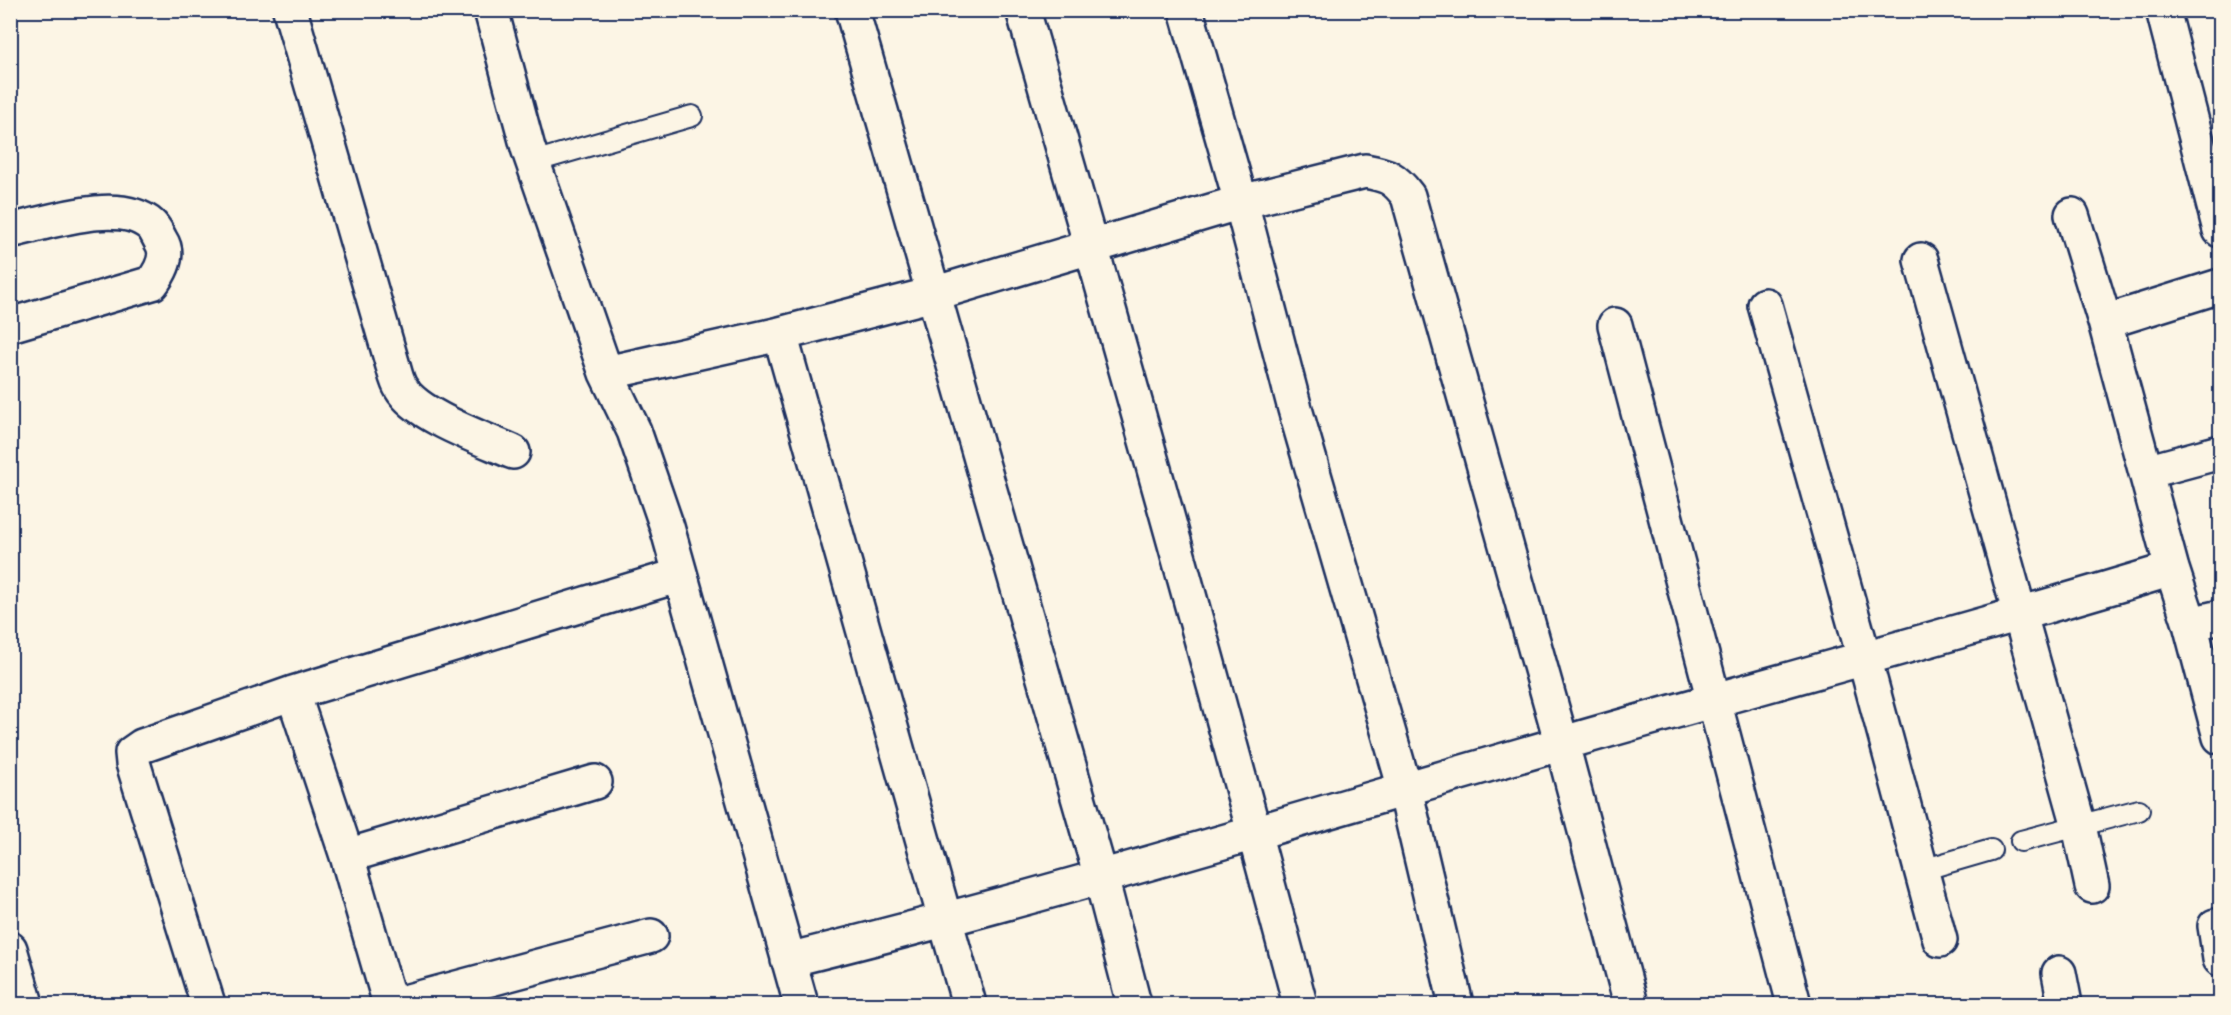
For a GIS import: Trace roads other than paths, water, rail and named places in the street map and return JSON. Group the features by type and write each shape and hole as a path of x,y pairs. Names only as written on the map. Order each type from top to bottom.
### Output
{"street":[{"path":"290,10 401,389 436,418 513,452"},
{"path":"491,10 533,162 606,374 634,430 667,527 801,1005"},
{"path":"852,10 1101,877 1134,1005"},
{"path":"1023,10 1091,246 1300,1005"},
{"path":"1186,10 1241,202 1294,409 1405,789 1456,1005"},
{"path":"2163,10 2220,230"},
{"path":"606,374 780,334 933,294 1241,202 1365,171 1385,175 1398,183 1408,196 1562,744 1631,1005"},
{"path":"10,231 100,211 126,213 151,225 164,246 163,269 152,283 10,325"},
{"path":"2072,215 2105,322 2172,568 2205,620 2220,737"},
{"path":"1921,260 2079,826 2092,886"},
{"path":"2105,322 2220,286"},
{"path":"1765,305 1864,657 1940,940"},
{"path":"1615,325 1794,1005"},
{"path":"780,334 969,1005"},
{"path":"2146,472 2220,452"},
{"path":"788,960 945,921 1101,877 1864,657 2020,615 2172,568"},
{"path":"208,1005 133,763 132,753 142,746 293,693 680,575"},
{"path":"293,693 347,856 390,1005"},
{"path":"347,856 595,782"},
{"path":"2215,926 2220,959"},
{"path":"397,1005 651,936"},
{"path":"10,949 26,1005"},
{"path":"2059,973 2064,1005"}],"lane":[{"path":"533,162 692,116"},
{"path":"2021,841 2139,810"},
{"path":"1922,870 1990,850"}]}
